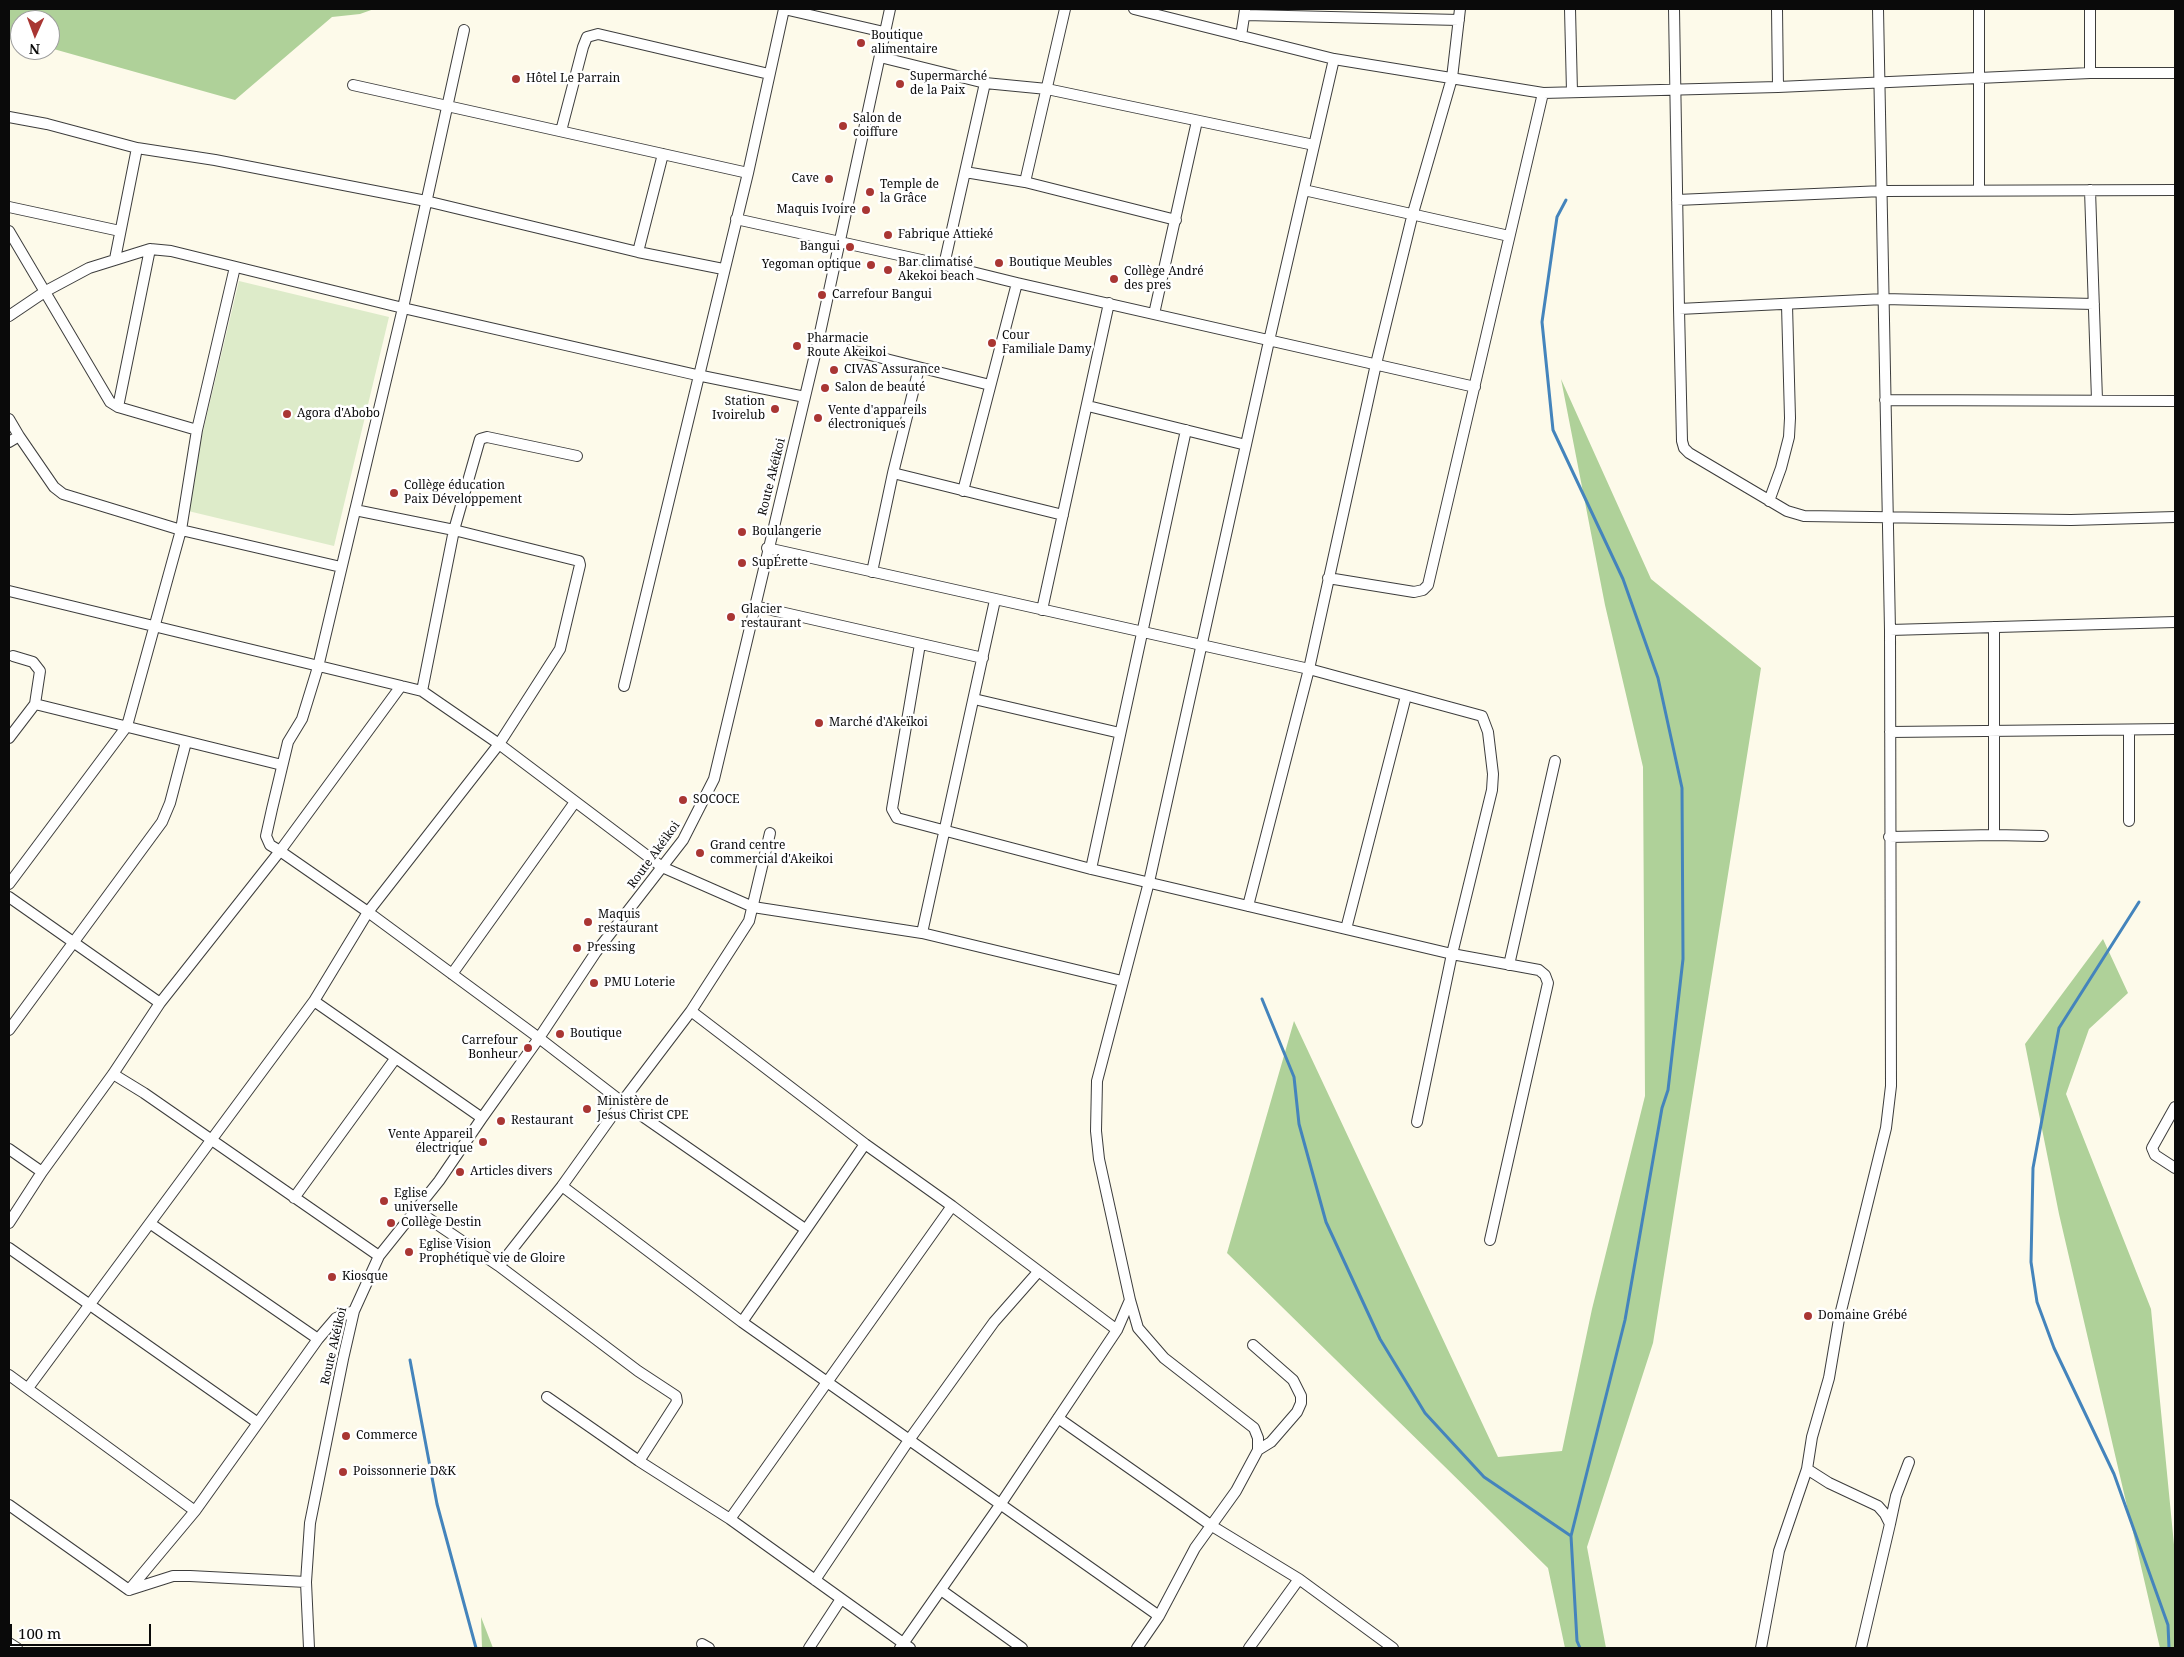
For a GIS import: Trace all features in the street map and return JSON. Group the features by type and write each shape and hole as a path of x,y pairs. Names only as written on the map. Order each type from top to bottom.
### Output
{"street":[{"path":"624,686 723,269 748,173 784,9 884,32"},
{"name":"Route Akéikoi","path":"309,1648 306,1582 310,1523 354,1311 379,1256 439,1180 539,1038 596,952 683,840 714,780 767,548 818,342 890,9"},
{"path":"1025,182 1065,9"},
{"path":"1134,9 1334,59 1543,93 1778,87 2090,73 2175,73"},
{"path":"1248,906 1309,669 1376,364 1413,213 1452,78 1460,9"},
{"path":"1570,9 1572,92"},
{"path":"1674,9 1679,310 1682,441 1684,448 1795,515 2072,520 2175,518"},
{"path":"1777,9 1778,87"},
{"path":"1761,1648 1779,1552 1807,1469 1812,1438 1829,1378 1839,1319 1873,1188 1890,1106 1890,630 1878,9"},
{"path":"1979,9 1979,190"},
{"path":"2090,9 2090,73"},
{"path":"1241,36 1245,12 1459,20"},
{"path":"464,30 403,308 318,667 302,719 288,742 266,836 270,845 368,912 539,1038 622,1102 805,1229"},
{"path":"561,131 587,37 598,34 769,74"},
{"path":"880,57 985,83 1047,89 1314,145"},
{"path":"1137,1648 1159,1616 1196,1548 1236,1491 1258,1450 1258,1438 1254,1428 1164,1358 1138,1328 1099,1159 1096,1130 1097,1081 1149,882 1269,341 1334,59"},
{"path":"944,265 985,83"},
{"path":"353,85 748,173"},
{"path":"1328,578 1414,592 1422,590 1428,585 1543,93"},
{"path":"9,117 47,124 137,148 215,160 426,201 638,252 723,269"},
{"path":"1154,314 1197,121"},
{"path":"115,259 137,148"},
{"path":"638,252 663,154"},
{"path":"965,172 1025,182 1176,220"},
{"path":"1304,190 1510,236"},
{"path":"2090,190 2097,400"},
{"path":"1677,200 1883,191 2175,190"},
{"path":"9,207 120,231"},
{"path":"736,219 1475,387"},
{"path":"9,231 46,291 107,399 118,407 198,430"},
{"path":"118,407 150,250"},
{"path":"9,316 46,291 89,268 150,250 171,251 403,308 698,375 805,397"},
{"path":"9,884 127,726 181,530 198,430 235,267"},
{"path":"963,491 1017,283"},
{"path":"1679,310 1884,299 2094,304"},
{"path":"1042,610 1110,303"},
{"path":"1769,501 1781,468 1789,437 1787,305"},
{"path":"818,342 990,385"},
{"path":"872,572 893,473 919,368"},
{"path":"1886,400 2175,401"},
{"path":"1088,406 1246,445"},
{"path":"9,419 54,487 63,494 181,530 341,567"},
{"path":"1091,869 1186,430"},
{"path":"9,442 19,436"},
{"path":"422,691 454,530 480,439 483,437 577,456"},
{"path":"893,473 1063,515"},
{"path":"28,1388 212,1142 314,1001 368,912 499,744 560,650 580,566 579,561 454,530 355,510"},
{"path":"767,548 1309,669 1482,716 1488,732 1494,774 1492,790 1452,954 1417,1122"},
{"path":"9,591 155,628 422,691 499,744 662,867 753,907 922,933 1122,981"},
{"path":"922,933 946,832 995,600"},
{"path":"754,606 983,658"},
{"path":"1890,630 2175,622"},
{"path":"1994,627 1994,835"},
{"path":"920,644 892,809 897,818 1091,869 1452,954 1539,970 1546,975 1548,983 1490,1240"},
{"path":"9,738 35,704 40,671 33,662 13,656"},
{"path":"9,1223 42,1172 113,1074 160,1003 280,852 401,686"},
{"path":"1346,929 1406,696"},
{"path":"974,699 1120,733"},
{"path":"35,704 282,765"},
{"path":"1890,732 2175,728"},
{"path":"2129,730 2129,821"},
{"path":"9,1028 162,822 170,803 186,742"},
{"path":"1509,964 1555,761"},
{"path":"452,974 575,802"},
{"path":"499,1266 562,1186 622,1102 691,1011 749,922 770,832"},
{"path":"1889,837 2043,836"},
{"path":"9,898 160,1003"},
{"path":"314,1001 482,1118"},
{"path":"691,1011 865,1144 952,1206 1116,1330"},
{"path":"294,1198 395,1059"},
{"path":"113,1074 144,1093 212,1142 379,1256"},
{"path":"2175,1107 2152,1148 2155,1155 2175,1168"},
{"path":"742,1322 865,1144"},
{"path":"9,1149 42,1172"},
{"path":"562,1186 742,1322 1159,1616"},
{"path":"730,1519 952,1206"},
{"path":"416,1210 499,1266 638,1370 676,1396 677,1402 639,1461"},
{"path":"150,1224 318,1339"},
{"path":"9,1248 258,1423"},
{"path":"815,1580 909,1440 994,1322 1038,1272"},
{"path":"547,1397 639,1461 730,1519 904,1647 1116,1330 1130,1300"},
{"path":"129,1590 195,1511 318,1339 336,1318 354,1311"},
{"path":"1252,1344 1293,1380 1301,1396 1302,1403 1297,1412 1272,1442 1258,1450"},
{"path":"9,1375 195,1511"},
{"path":"1058,1418 1212,1526 1299,1579 1388,1646"},
{"path":"1861,1648 1896,1496 1909,1462"},
{"path":"1807,1469 1829,1483 1878,1506 1890,1524"},
{"path":"9,1505 129,1590"},
{"path":"129,1590 173,1576 204,1575 306,1582"},
{"path":"1249,1648 1299,1579"},
{"path":"941,1590 1022,1648"},
{"path":"809,1648 841,1599"},
{"path":"9,1643 17,1648"}],"green space":[{"path":"9,9 374,9 360,14 332,17 235,100 60,51 60,10 10,10 9,39"},
{"name":"Agora d'Abobo","path":"239,281 389,317 334,546 184,510"},
{"path":"1561,379 1651,579 1761,668 1653,1343 1587,1547 1606,1648 1565,1648 1548,1568 1227,1253 1294,1021 1498,1457 1562,1451 1592,1309 1645,1096 1643,767 1605,605"},
{"path":"2103,939 2128,993 2089,1029 2066,1094 2151,1309 2175,1555 2175,1648 2160,1648 2059,1214 2025,1044"},
{"path":"481,1617 493,1648 482,1648"}],"waterway":[{"path":"1566,200 1557,217 1542,322 1553,430 1623,579 1658,678 1682,788 1683,959 1668,1090 1662,1108 1625,1320 1571,1536 1577,1641 1580,1648"},
{"path":"2139,902 2059,1028 2033,1168 2031,1262 2037,1302 2054,1348 2114,1474 2168,1625 2169,1648"},
{"path":"1262,999 1294,1077 1299,1124 1326,1222 1380,1339 1425,1413 1484,1477 1571,1536"},
{"path":"410,1360 437,1504 476,1648"}],"place":[{"name":"Boutique alimentaire","path":"861,43"},
{"name":"Hôtel Le Parrain","path":"516,79"},
{"name":"Supermarché de la Paix","path":"900,84"},
{"name":"Salon de coiffure","path":"843,126"},
{"name":"Cave","path":"829,179"},
{"name":"Temple de la Grâce","path":"870,192"},
{"name":"Maquis Ivoire","path":"866,210"},
{"name":"Fabrique Attieké","path":"888,235"},
{"name":"Bangui","path":"850,247"},
{"name":"Boutique Meubles","path":"999,263"},
{"name":"Yegoman optique","path":"871,265"},
{"name":"Bar climatisé Akekoi beach","path":"888,270"},
{"name":"Collège André des pres","path":"1114,279"},
{"name":"Carrefour Bangui","path":"822,295"},
{"name":"Cour Familiale Damy","path":"992,343"},
{"name":"Pharmacie Route Akeikoi","path":"797,346"},
{"name":"CIVAS Assurance","path":"834,370"},
{"name":"Salon de beauté","path":"825,388"},
{"name":"Station Ivoirelub","path":"775,409"},
{"name":"Agora d'Abobo","path":"287,414"},
{"name":"Vente d'appareils électroniques","path":"818,418"},
{"name":"Collège éducation Paix Développement","path":"394,493"},
{"name":"Boulangerie","path":"742,532"},
{"name":"SupÉrette","path":"742,563"},
{"name":"Glacier restaurant","path":"731,617"},
{"name":"Marché d'Akeïkoi","path":"819,723"},
{"name":"SOCOCE","path":"683,800"},
{"name":"Grand centre commercial d'Akeikoi","path":"700,853"},
{"name":"Maquis restaurant","path":"588,922"},
{"name":"Pressing","path":"577,948"},
{"name":"PMU Loterie","path":"594,983"},
{"name":"Boutique","path":"560,1034"},
{"name":"Carrefour Bonheur","path":"528,1048"},
{"name":"Ministère de Jesus Christ CPE","path":"587,1109"},
{"name":"Restaurant","path":"501,1121"},
{"name":"Vente Appareil électrique","path":"483,1142"},
{"name":"Articles divers","path":"460,1172"},
{"name":"Eglise universelle","path":"384,1201"},
{"name":"Collège Destin","path":"391,1223"},
{"name":"Eglise Vision Prophétique vie de Gloire","path":"409,1252"},
{"name":"Kiosque","path":"332,1277"},
{"name":"Domaine Grébé","path":"1808,1316"},
{"name":"Commerce","path":"346,1436"},
{"name":"Poissonnerie D&K","path":"343,1472"}]}
